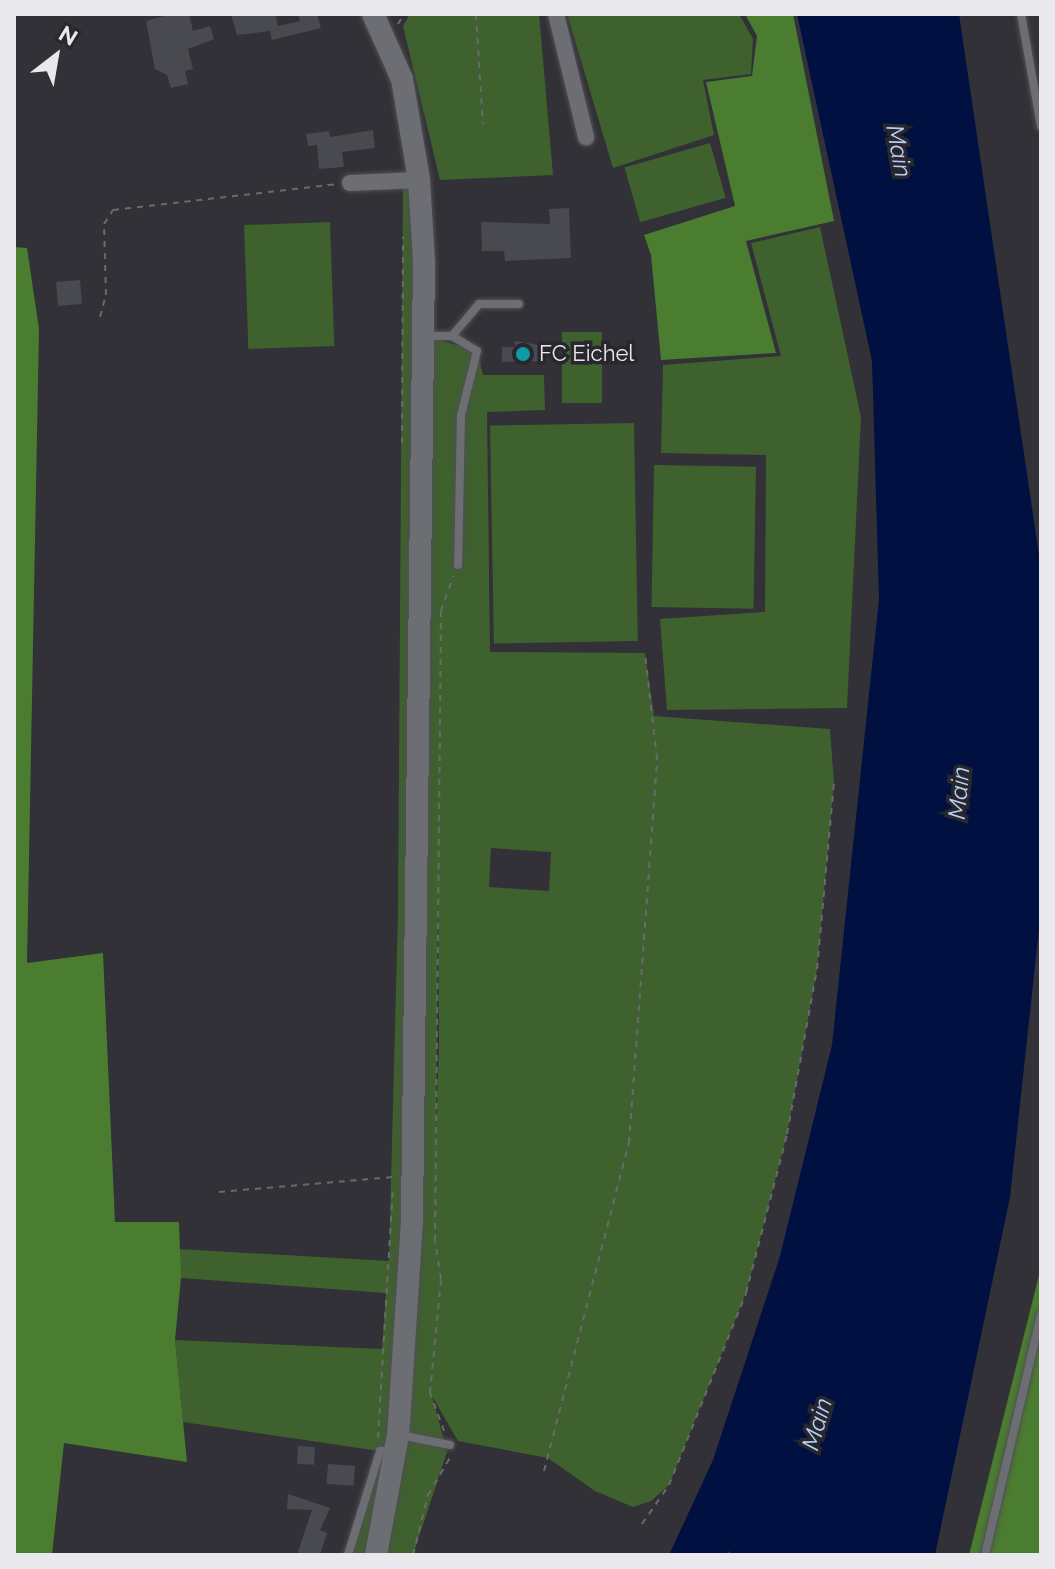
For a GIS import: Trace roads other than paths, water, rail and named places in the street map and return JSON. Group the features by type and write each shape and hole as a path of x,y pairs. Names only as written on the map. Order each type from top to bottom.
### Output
{"main road":[{"path":"373,14 402,79 419,180 424,336 412,1221 391,1445 376,1555"}],"street":[{"path":"556,14 586,137"},
{"path":"350,183 419,180"}],"lane":[{"path":"1021,14 1041,126"},
{"path":"452,336 479,304 519,304"},
{"path":"424,336 452,336 473,346 478,357 461,415 458,565"},
{"path":"985,1555 1041,1314"},
{"path":"348,1555 391,1445 450,1445"}],"water":[{"name":"Main","path":"797,14 959,14 1041,569 1040,919 1010,1197 935,1555 733,1555 729,1551 726,1555 669,1555 713,1460 780,1256 832,1045 879,599 872,361"}],"place":[{"name":"FC Eichel","path":"523,354"}]}
